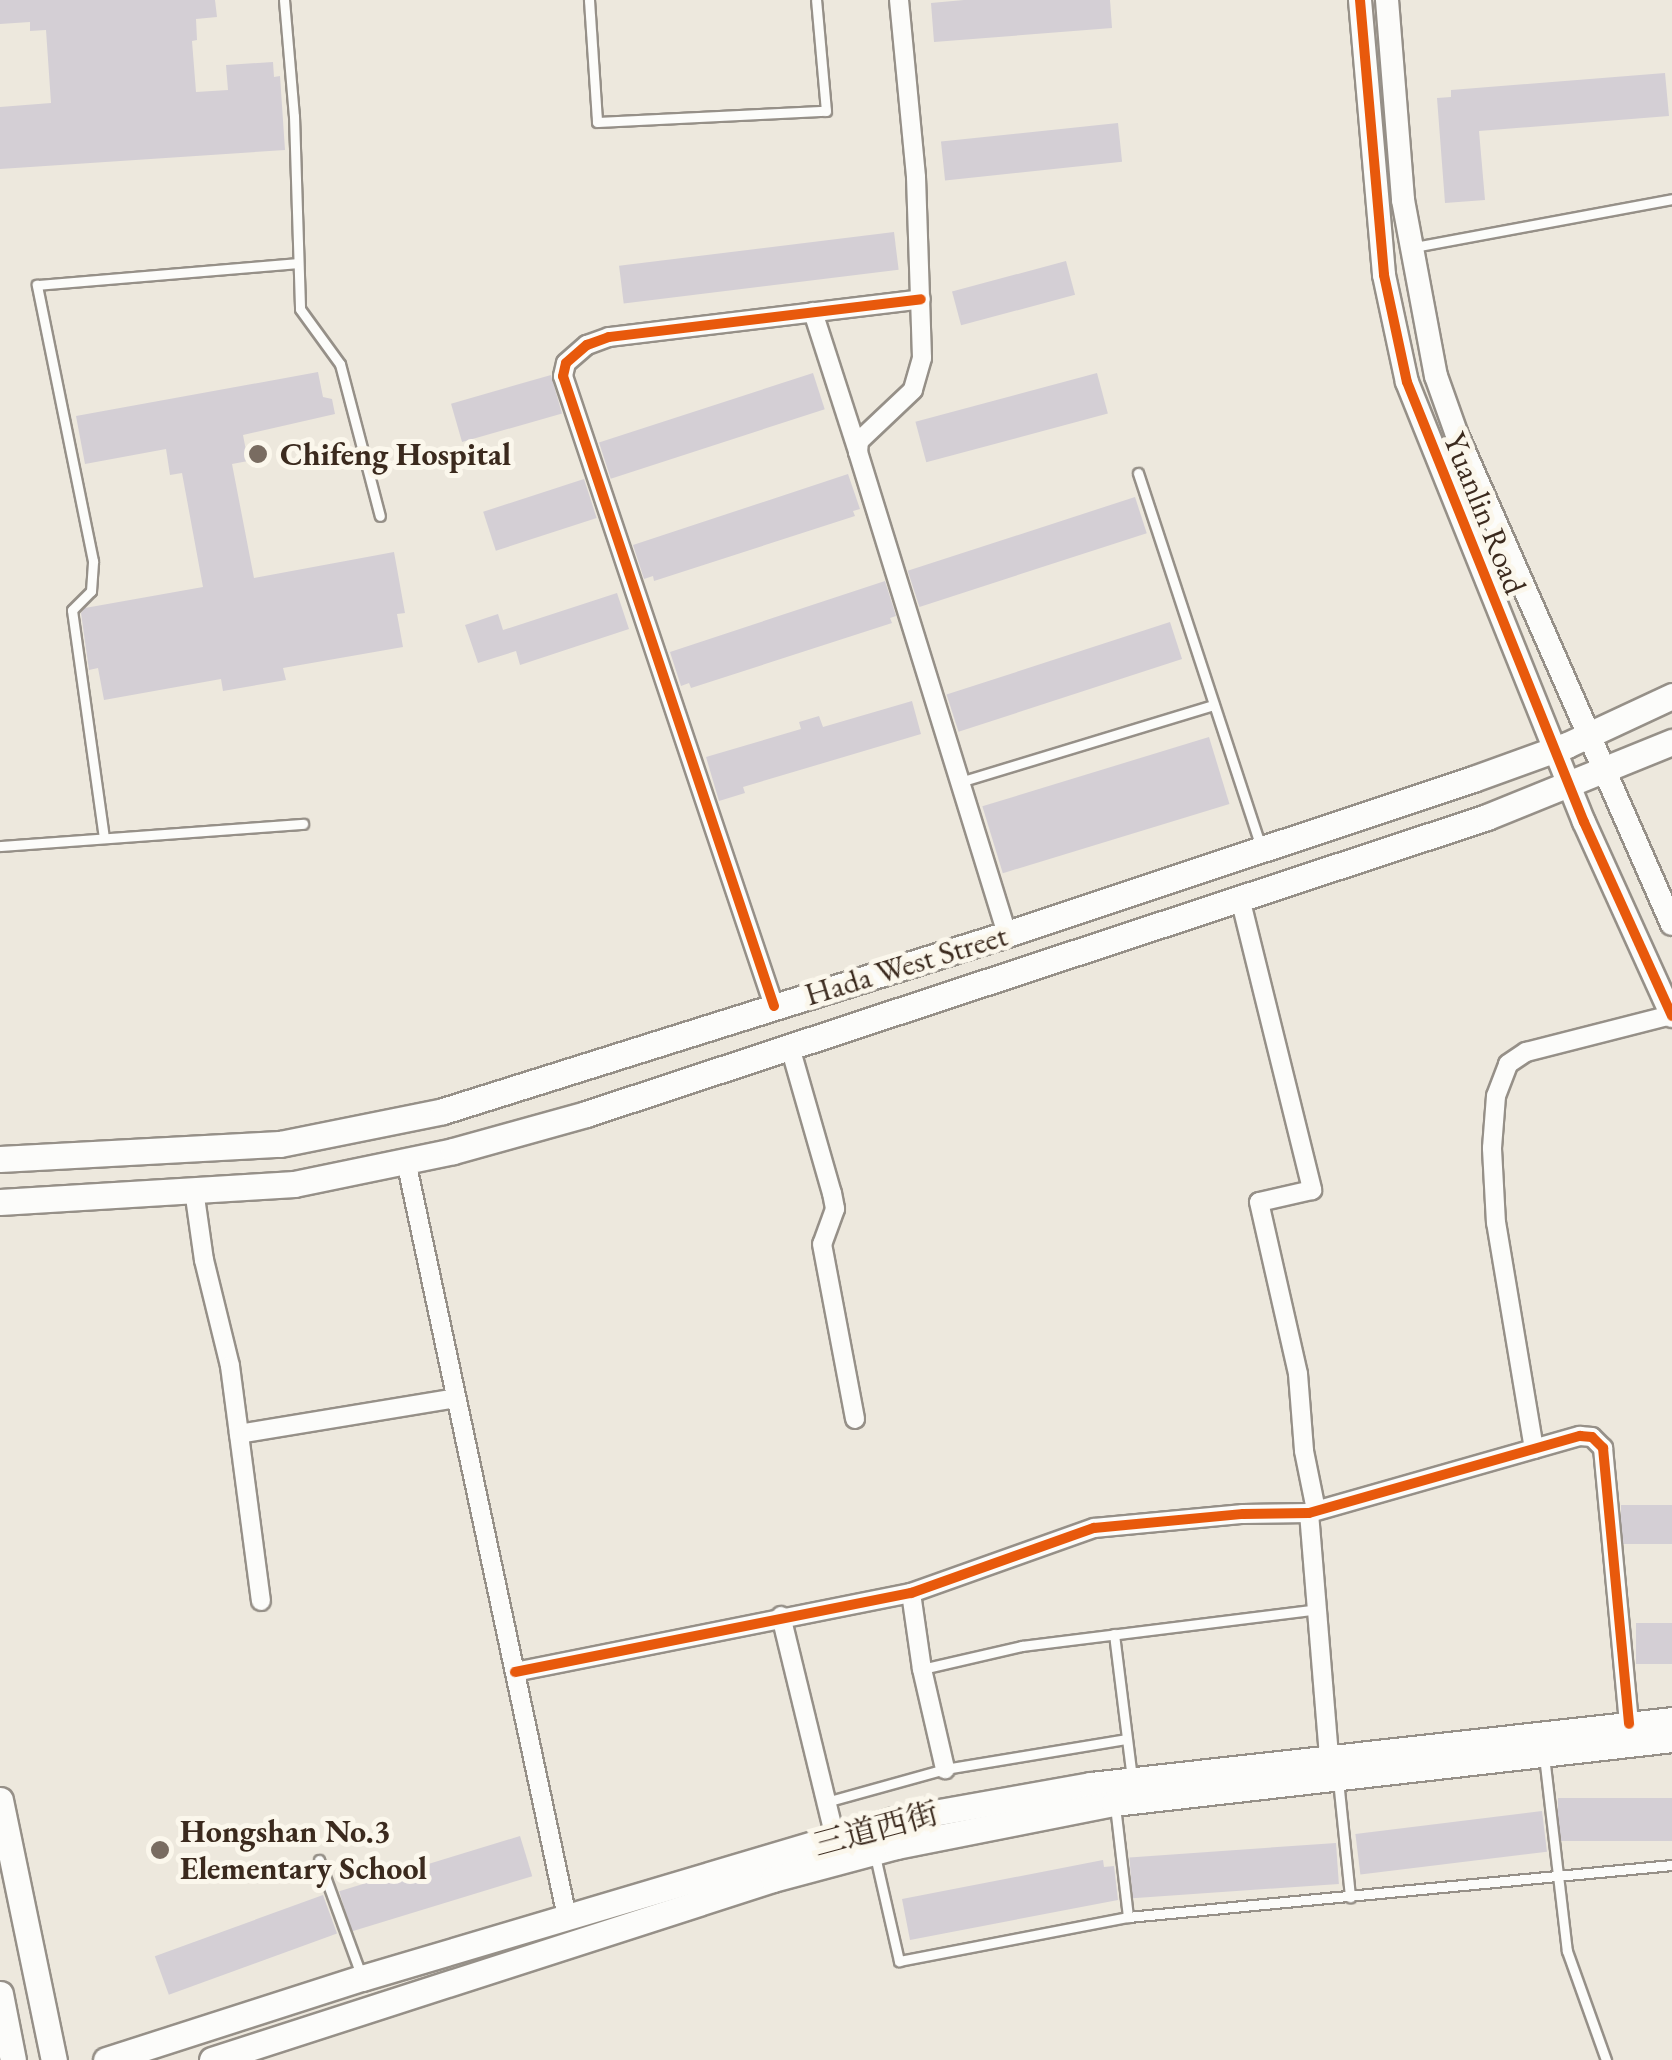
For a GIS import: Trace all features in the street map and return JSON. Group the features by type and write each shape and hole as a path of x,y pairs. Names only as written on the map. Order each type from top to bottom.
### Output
{"main road":[{"name":"Hada West Street","path":"0,1159 280,1144 444,1111 1007,934 1262,849 1554,749 1672,696"},
{"name":"Hada West Street","path":"0,1202 294,1184 406,1161 586,1114 1570,786 1672,742"},
{"name":"三道西街","path":"106,2060 566,1917 838,1850 894,1820 1132,1780 1333,1766 1672,1720"},
{"path":"212,2060 838,1850 874,1852 1114,1803 1333,1766 1544,1754 1672,1738"},
{"path":"0,1800 54,2060"},
{"path":"0,1994 13,2060"}],"street":[{"path":"858,452 859,441 913,390 922,358 916,177 899,0"},
{"name":"Yuanlin Road","path":"1360,0 1382,256 1407,382 1554,749 1672,1016"},
{"name":"Yuanlin Road","path":"1387,0 1410,248 1429,348 1457,435 1672,924"},
{"path":"774,1006 563,376 566,363 587,345 609,337 921,299"},
{"path":"812,312 1007,934"},
{"path":"1240,898 1312,1190 1259,1202 1298,1374 1333,1766"},
{"path":"1534,1449 1496,1222 1492,1148 1496,1096 1508,1064 1526,1052 1672,1016"},
{"path":"790,1047 832,1193 834,1208 822,1244 855,1419"},
{"path":"406,1161 566,1917"},
{"path":"194,1190 230,1366 261,1601"},
{"path":"239,1434 456,1398"},
{"path":"515,1672 911,1593 1094,1528 1243,1514 1313,1512 1580,1436 1592,1437 1602,1448 1629,1724"},
{"path":"911,1593 922,1670 945,1768"},
{"path":"781,1616 838,1850"}],"lane":[{"path":"284,0 294,116 300,309 340,364 380,516"},
{"path":"588,0 597,122 826,111 816,0"},
{"path":"1410,248 1672,199"},
{"path":"104,838 72,610 90,590 93,561 37,285 297,263"},
{"path":"1138,473 1262,849"},
{"path":"960,782 1214,705"},
{"path":"0,846 303,824"},
{"path":"922,1670 1022,1646 1317,1610"},
{"path":"1114,1634 1132,1780"},
{"path":"826,1802 945,1768 1126,1739"},
{"path":"1544,1754 1568,1951 1606,2060"},
{"path":"1333,1766 1350,1897"},
{"path":"1114,1803 1128,1917"},
{"path":"874,1852 899,1961 1128,1917 1672,1865"},
{"path":"319,1860 362,1978"}],"building":[{"path":"0,0 215,0 217,17 196,19 197,40 192,41 196,92 228,90 226,65 273,62 274,77 280,76 285,150 0,169 0,107 51,103 46,30 30,31 30,22 0,24"},
{"path":"1110,0 1112,28 934,42 931,3"},
{"path":"1665,73 1669,116 1479,131 1485,200 1445,203 1437,98 1451,97 1451,90"},
{"path":"1118,123 1122,162 945,180 941,142"},
{"path":"894,232 899,270 624,303 619,266"},
{"path":"1066,261 1075,295 961,325 952,292"},
{"path":"318,372 323,397 332,399 335,414 243,435 248,461 232,464 254,578 394,552 405,613 397,614 403,647 283,668 286,680 223,691 221,679 104,700 98,668 89,670 81,613 85,608 203,587 182,473 170,475 166,449 85,464 76,416"},
{"path":"813,373 825,409 611,479 599,443"},
{"path":"1097,373 1108,414 926,462 915,422"},
{"path":"551,375 562,413 462,442 451,404"},
{"path":"848,474 860,509 853,511 855,516 654,581 653,576 644,579 633,545"},
{"path":"584,479 597,518 496,551 483,512"},
{"path":"1135,497 1147,533 919,607 908,571"},
{"path":"885,581 896,616 890,618 892,623 691,688 689,683 681,686 670,652"},
{"path":"617,593 629,629 520,665 516,651 478,663 465,625 498,614 503,630"},
{"path":"1170,622 1182,659 959,732 947,695"},
{"path":"912,701 921,734 743,787 745,793 719,801 706,757 801,729 799,722 819,716 823,727"},
{"path":"1209,737 1229,804 1003,873 982,806"},
{"path":"1621,1505 1672,1505 1672,1544 1621,1544"},
{"path":"1636,1623 1672,1623 1672,1664 1636,1664"},
{"path":"1558,1798 1672,1798 1672,1841 1558,1841"},
{"path":"1542,1811 1547,1852 1360,1875 1355,1834"},
{"path":"520,1836 532,1876 352,1931 339,1891"},
{"path":"1336,1843 1339,1884 1132,1898 1130,1857"},
{"path":"1103,1860 1104,1867 1114,1866 1118,1900 910,1940 902,1899"},
{"path":"323,1895 337,1934 169,1995 155,1956"}],"cycle path":[{"path":"1360,0 1384,275 1407,382 1584,822 1672,1016"},
{"path":"774,1006 563,376 566,363 587,345 609,337 921,299"},
{"path":"515,1672 911,1593 1094,1528 1243,1514 1309,1513 1580,1436 1592,1437 1603,1448 1629,1724"}],"place":[{"name":"Chifeng Hospital","path":"258,454"},
{"name":"Hongshan No.3 Elementary School","path":"160,1850"}]}
